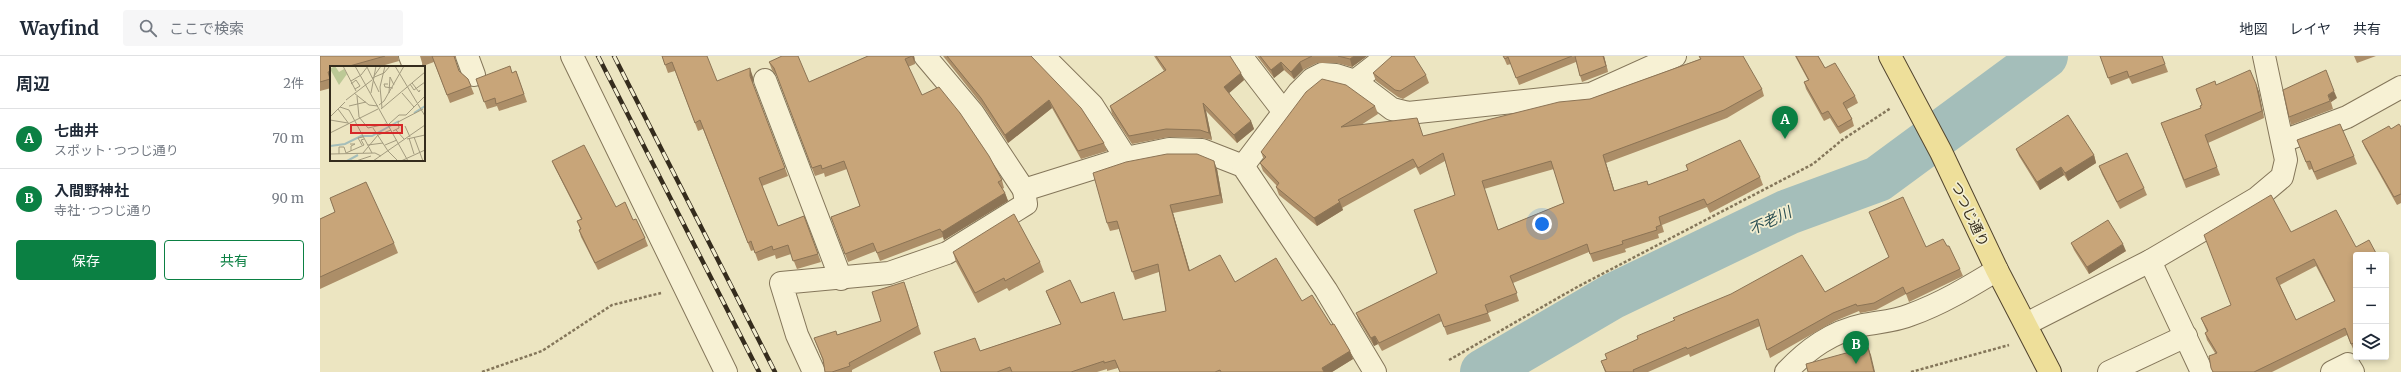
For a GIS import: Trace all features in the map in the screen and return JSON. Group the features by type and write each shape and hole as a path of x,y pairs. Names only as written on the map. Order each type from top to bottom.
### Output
{"main road":[{"name":"つつじ通り","path":"1890,56 1941,152 1997,270 2050,372"}],"street":[{"path":"572,56 686,286 726,372"},
{"path":"814,372 797,335 781,283 841,279 889,273 947,253 1026,204 1024,190 973,113 925,56"},
{"path":"1043,56 1092,105 1126,158"},
{"path":"1241,56 1284,112"},
{"path":"1326,56 1346,78 1392,109 1408,113 1591,94 1676,56"},
{"path":"1243,166 1284,112 1312,79 1322,74 1346,78 1387,56"},
{"path":"2030,332 2257,198 2282,177 2286,160 2264,56"},
{"path":"765,80 841,279"},
{"path":"2283,141 2347,117 2401,86"},
{"path":"1024,190 1126,158 1169,149 1192,148 1243,166 1326,290 1375,372"},
{"path":"2150,261 2202,372"},
{"path":"1786,372 1805,353 1826,338 1861,325 1909,316 1934,305 1997,270"},
{"path":"2109,372 2186,336"},
{"path":"2332,372 2348,364 2353,372"}],"path":[{"path":"1449,360 1586,282 1813,164 1842,140 1893,107"},
{"path":"482,372 542,351 612,305 686,286"},
{"path":"1911,372 2030,332"}],"building":[{"path":"320,56 385,56 350,66 330,66 330,71 328,72 330,79 320,82"},
{"path":"432,56 454,56 459,71 468,79 471,86 447,95"},
{"path":"662,56 707,56 717,81 750,68 750,76 785,168 759,178 778,226 804,216 818,254 793,261 788,245 773,250 772,246 755,253 751,241 748,243 700,120 695,123 672,62 665,65"},
{"path":"782,56 798,56 809,82 868,56 912,56 905,59 922,95 939,87 960,113 989,156 1002,180 998,182 1005,193 942,232 940,229 877,253 873,243 845,254 831,217 860,206 844,161 822,169 821,165 812,168 774,68 769,62"},
{"path":"947,56 1031,56 1081,108 1104,143 1078,151 1049,100 1005,135 981,98"},
{"path":"1156,56 1230,56 1241,73 1224,87 1251,121 1234,135 1203,103 1209,133 1200,130 1166,129 1129,136 1110,106 1166,70"},
{"path":"1260,56 1312,56 1300,62 1291,72 1281,62 1271,70"},
{"path":"1338,56 1354,56 1350,59"},
{"path":"1392,56 1414,56 1426,75 1400,91 1395,90 1373,73"},
{"path":"1503,56 1572,56 1516,78 1508,57 1505,59"},
{"path":"1575,56 1603,56 1606,66 1580,76"},
{"path":"1699,56 1743,56 1762,89 1724,110 1603,155 1614,191 1647,181 1648,185 1688,170 1686,165 1740,140 1760,177 1707,205 1704,199 1659,217 1661,225 1656,227 1657,230 1622,241 1623,244 1590,254 1587,244 1510,276 1517,293 1485,305 1488,313 1444,327 1439,314 1379,343 1375,336 1371,338 1356,313 1437,273 1414,210 1455,195 1443,153 1418,168 1413,159 1338,200 1340,202 1314,218 1276,187 1279,183 1260,163 1266,157 1261,152 1306,92 1322,79 1346,85 1375,106 1341,127 1417,118 1423,136 1559,102 1590,99 1701,59","holes":["1551,161 1564,203 1498,230 1482,181"]},
{"path":"1796,56 1818,56 1825,68 1835,63 1855,96 1843,103 1852,119 1838,127 1828,111 1822,114 1804,82 1809,80"},
{"path":"2100,56 2162,56 2165,64 2129,77 2127,71 2108,78"},
{"path":"510,66 512,73 516,71 524,94 496,104 495,98 484,102 476,79"},
{"path":"2250,70 2256,84 2262,111 2205,135 2217,167 2184,180 2161,123 2201,108 2200,106 2202,105 2196,89 2215,81 2216,85"},
{"path":"2326,70 2334,91 2328,95 2330,101 2289,117 2283,90"},
{"path":"2068,115 2094,155 2065,173 2061,167 2037,182 2016,149"},
{"path":"2340,124 2354,156 2314,172 2310,161 2306,162 2297,140"},
{"path":"2399,124 2401,127 2401,194 2394,197 2362,141 2389,126 2391,129"},
{"path":"584,145 616,207 625,202 633,220 636,219 645,238 595,263 579,230 581,229 577,221 582,219 552,161"},
{"path":"2127,153 2144,188 2117,202 2099,166"},
{"path":"1167,154 1197,154 1214,161 1220,195 1170,205 1189,271 1220,255 1235,282 1276,258 1302,301 1312,295 1331,325 1334,324 1350,351 1322,368 1324,372 1221,372 1220,370 1215,372 1120,372 1115,360 1104,363 1104,361 1071,372 1012,372 1010,367 997,372 941,372 934,352 975,338 980,351 1061,324 1046,291 1070,280 1081,303 1114,292 1123,320 1166,311 1158,264 1132,272 1117,221 1107,223 1093,173 1126,162"},
{"path":"366,182 394,243 320,277 320,219 335,212 330,198"},
{"path":"2271,195 2291,232 2336,210 2356,247 2369,240 2375,252 2353,252 2353,343 2351,344 2345,328 2254,372 2213,372 2209,356 2217,353 2205,333 2208,331 2201,318 2231,305 2204,235","holes":["2314,259 2335,301 2296,320 2276,278"]},
{"path":"1903,197 1926,247 1943,239 1947,246 1949,246 1960,269 1906,294 1903,287 1874,303 1857,306 1856,304 1833,313 1767,350 1758,319 1687,349 1686,347 1633,370 1634,372 1606,372 1601,361 1607,359 1605,354 1638,339 1637,336 1675,320 1673,318 1731,294 1802,255 1825,292 1889,257 1869,212"},
{"path":"1014,214 1040,262 1005,281 1004,278 975,293 953,252"},
{"path":"2108,220 2123,244 2087,267 2071,243"},
{"path":"904,282 918,326 849,363 850,366 832,372 825,372 823,359 814,338 836,331 837,335 881,321 872,292"},
{"path":"1868,347 1874,372 1808,372 1806,364"}],"waterway":[{"name":"不老川","path":"1483,372 1613,296 1788,212 1878,179 2045,56"}],"railway":[{"path":"598,56 759,372"},
{"path":"614,56 775,372"}],"place":[{"name":"七曲井","path":"1785,139"},
{"name":"入間野神社","path":"1856,364"}]}
